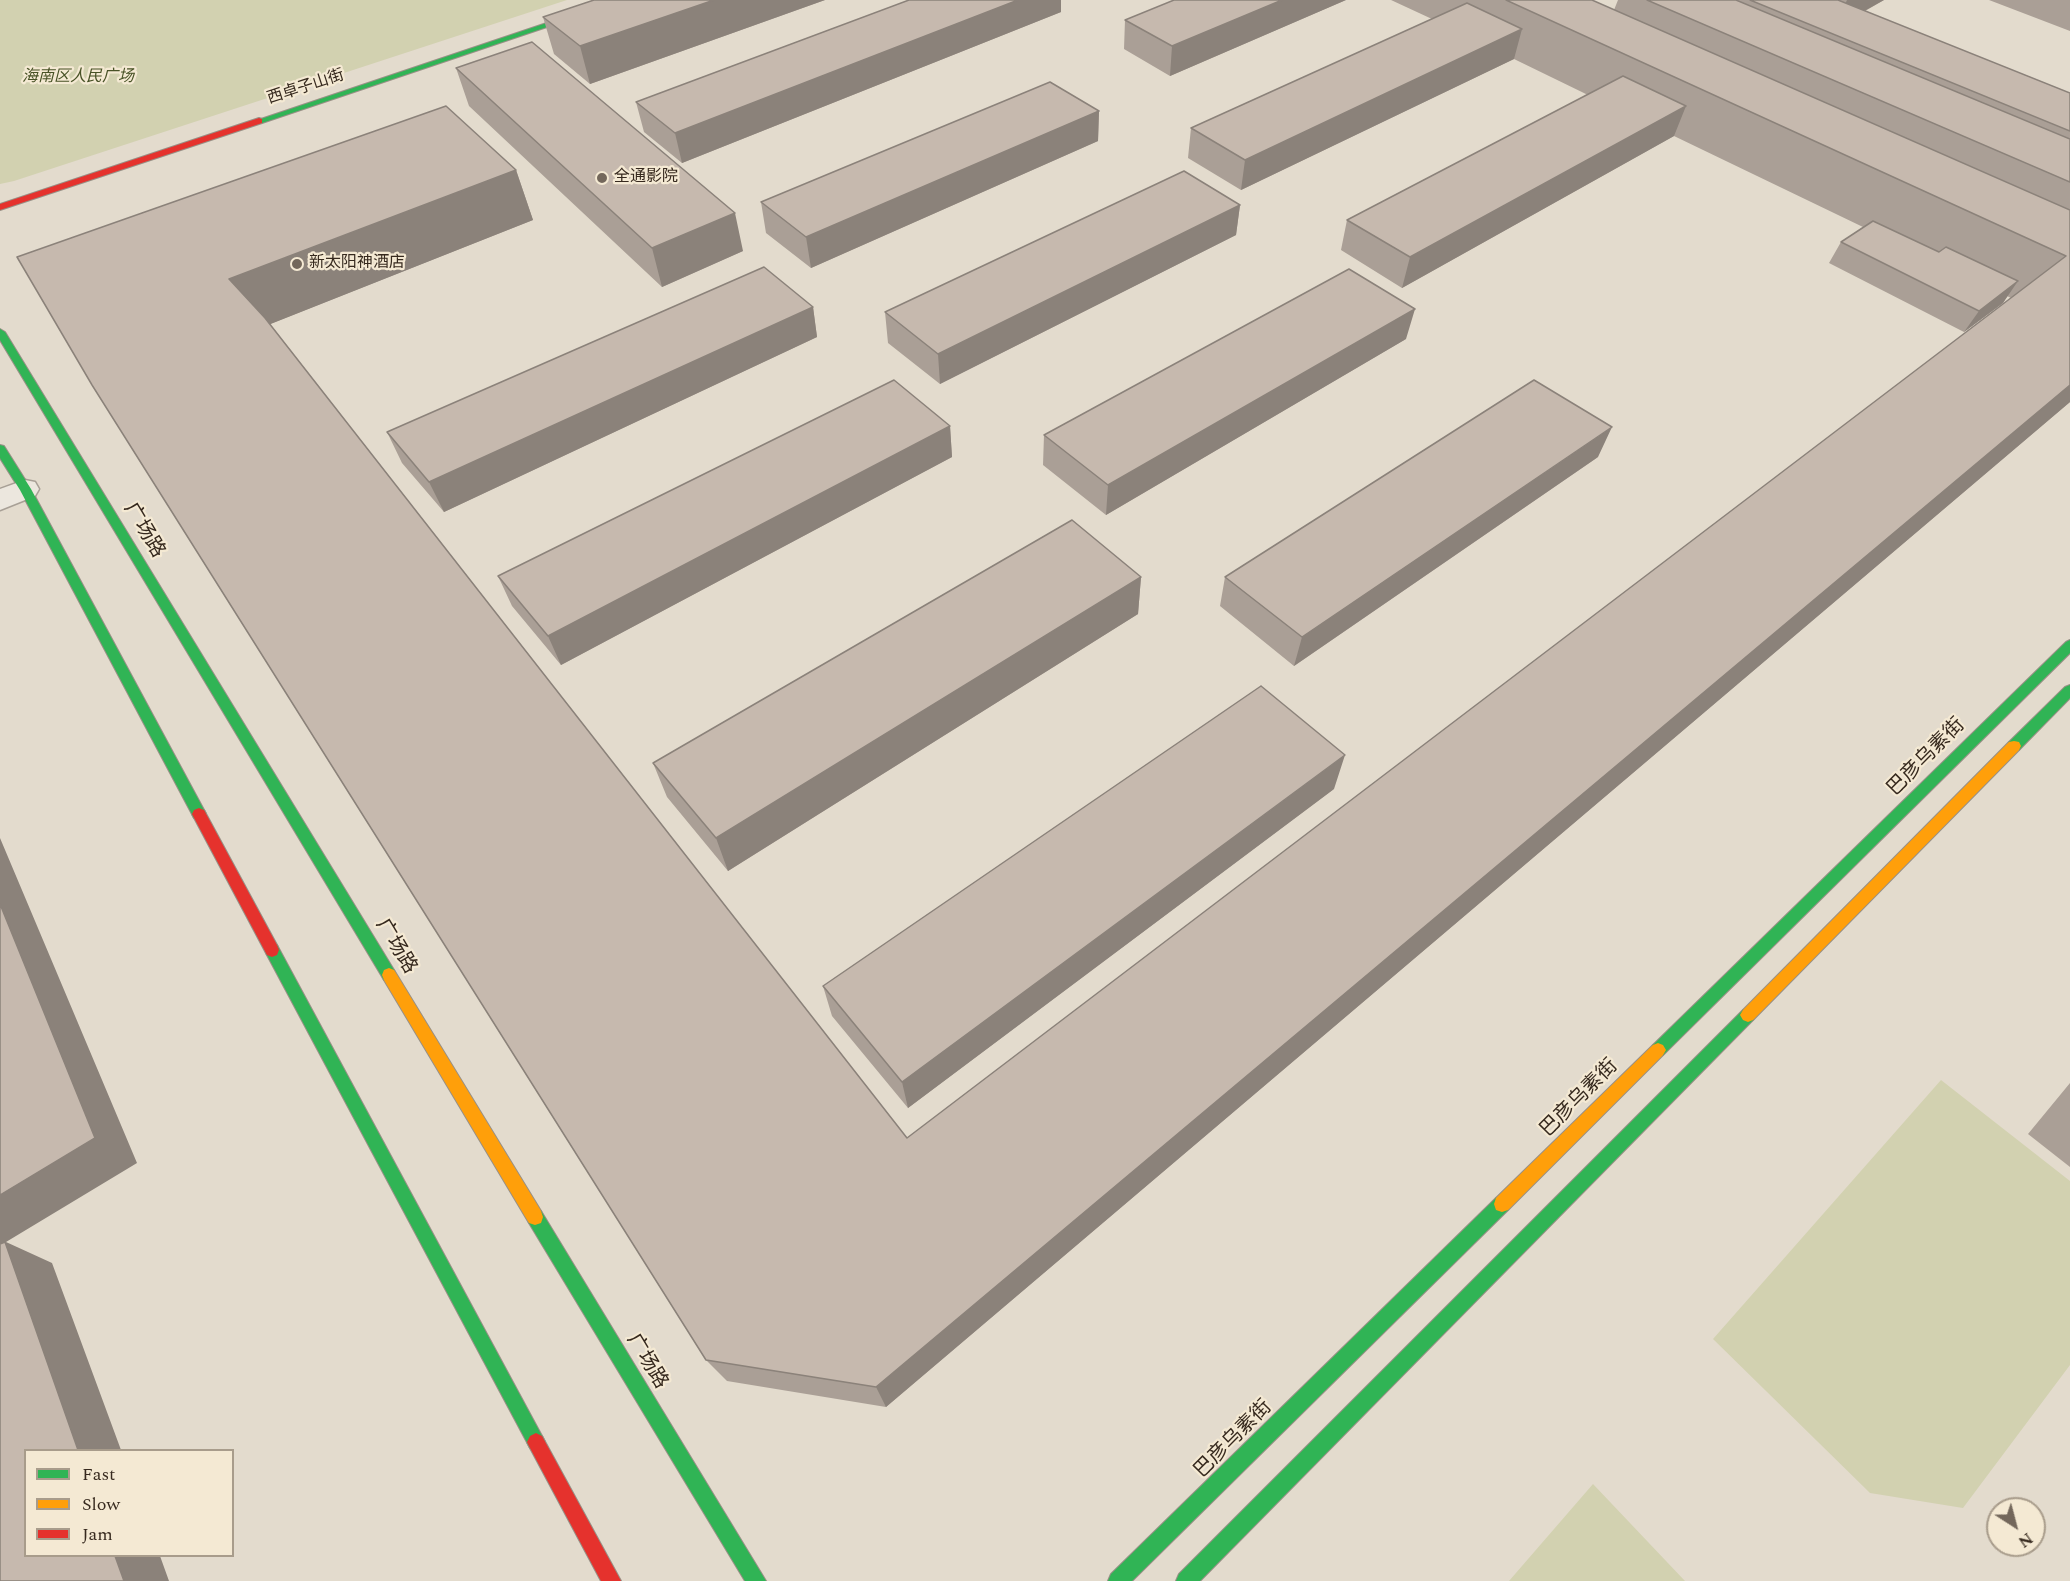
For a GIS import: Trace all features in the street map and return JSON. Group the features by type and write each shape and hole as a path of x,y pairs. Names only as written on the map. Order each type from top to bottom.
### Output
{"street":[{"name":"西卓子山街","path":"0,207 623,0"},
{"name":"广场路","path":"0,332 756,1581"},
{"path":"0,449 12,494 612,1581"},
{"name":"巴彦乌素街","path":"1118,1581 2070,645"},
{"path":"1186,1581 2070,690"}],"green space":[{"name":"海南区人民广场","path":"0,0 567,0 0,184"},
{"path":"1941,1080 2070,1181 2070,1365 1963,1508 1870,1493 1713,1339"},
{"path":"1593,1484 1685,1581 1509,1581"}],"building":[{"path":"594,0 714,0 580,46 543,17"},
{"path":"909,0 1018,0 675,133 636,102"},
{"path":"1174,0 1282,0 1172,46 1125,20"},
{"path":"1506,0 1592,0 2070,210 2070,385 876,1387 706,1360 92,385 17,257 446,106 516,170 229,279 265,318 907,1138 2066,256"},
{"path":"1647,0 1736,0 2070,139 2070,182"},
{"path":"1750,0 1838,0 2070,93 2070,131"},
{"path":"1467,3 1522,29 1245,160 1191,128"},
{"path":"532,42 735,213 652,248 456,68"},
{"path":"1623,76 1686,106 1410,257 1347,220"},
{"path":"1050,82 1099,111 806,237 761,202"},
{"path":"1184,171 1240,205 938,354 885,312"},
{"path":"1873,221 1939,252 1946,247 2018,281 1979,311 1841,242"},
{"path":"764,267 813,307 429,482 387,432"},
{"path":"1349,269 1415,309 1108,485 1044,435"},
{"path":"894,380 950,426 548,636 498,576"},
{"path":"1534,380 1612,427 1302,637 1225,577"},
{"path":"1072,520 1141,577 716,838 653,763"},
{"path":"1261,686 1345,755 902,1082 823,986"},
{"path":"0,904 95,1138 0,1195"},
{"path":"5,1242 78,1449 24,1449 24,1557 115,1557 124,1581 0,1581 0,1244"}],"traffic: fast":[{"path":"259,121 623,0"},
{"path":"0,332 389,975"},
{"path":"0,449 25,489 199,814"},
{"path":"1658,1050 2070,645"},
{"path":"2014,746 2070,690"},
{"path":"272,950 536,1442"},
{"path":"1186,1581 1748,1015"},
{"path":"1118,1581 1502,1204"},
{"path":"535,1217 756,1581"}],"traffic: slow":[{"path":"1748,1015 2014,746"},
{"path":"389,975 535,1217"},
{"path":"1502,1204 1658,1050"}],"traffic: jam":[{"path":"0,207 259,121"},
{"path":"199,814 272,950"},
{"path":"536,1442 611,1581"}],"place":[{"name":"全通影院","path":"602,178"},
{"name":"新太阳神酒店","path":"297,264"}]}
